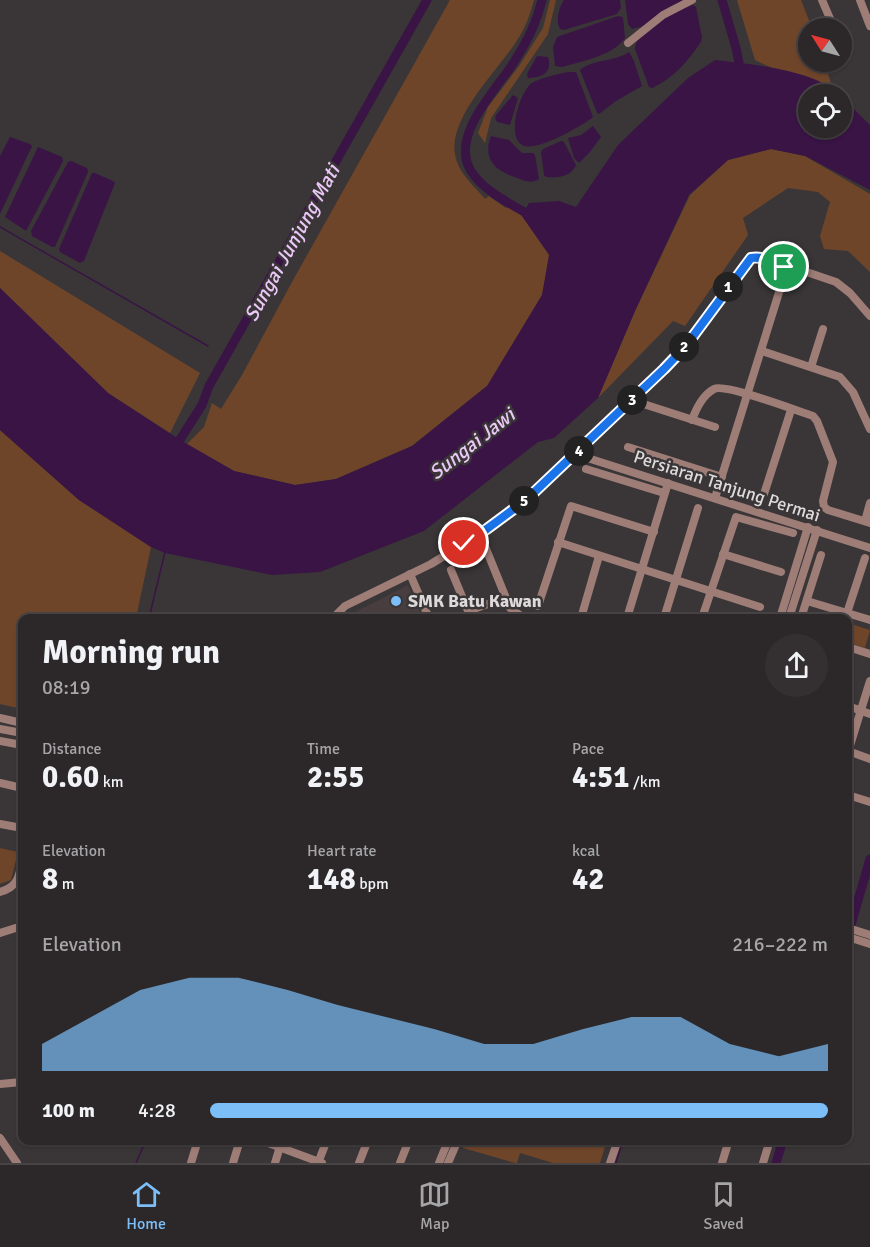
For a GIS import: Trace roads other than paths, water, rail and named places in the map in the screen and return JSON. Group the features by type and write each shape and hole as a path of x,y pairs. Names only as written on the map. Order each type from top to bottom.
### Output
{"street":[{"path":"628,43 663,15 692,0"},
{"path":"822,0 830,18"},
{"path":"860,0 870,26"},
{"path":"337,614 345,606 431,564 480,534 526,500 685,347 745,264 754,257 836,282 850,293 870,316"},
{"path":"715,498 749,395 787,267"},
{"path":"811,367 823,329"},
{"path":"762,351 834,374 844,380 853,392 870,429"},
{"path":"692,420 700,403 714,390 726,389 815,418 832,458 833,466 823,501 824,507 867,522 870,503"},
{"path":"631,400 715,427"},
{"path":"765,494 791,410"},
{"path":"628,447 722,477"},
{"name":"Persiaran Tanjung Permai","path":"575,454 870,548"},
{"path":"586,469 664,493"},
{"path":"628,614 668,483"},
{"path":"538,606 569,508 574,506 654,532"},
{"path":"665,614 698,508"},
{"path":"703,614 733,520 739,517 793,533"},
{"path":"781,614 813,529"},
{"path":"790,614 813,529"},
{"path":"480,534 505,598 510,608 518,614"},
{"path":"558,542 759,607"},
{"path":"723,554 781,572"},
{"path":"802,614 821,555"},
{"path":"582,614 599,556"},
{"path":"847,613 865,558"},
{"path":"451,570 470,614 505,598"},
{"path":"410,574 427,614"},
{"path":"807,601 850,614"},
{"path":"852,615 870,620"},
{"path":"852,648 870,654"},
{"path":"852,739 870,681"},
{"path":"852,708 870,714"},
{"path":"0,718 18,722"},
{"path":"0,729 18,732"},
{"path":"0,741 18,744"},
{"path":"852,752 870,759"},
{"path":"0,783 18,787"},
{"path":"852,796 870,802"},
{"path":"0,824 18,827"},
{"path":"0,892 9,890 18,881"},
{"path":"0,933 18,927"},
{"path":"864,936 870,944"},
{"path":"0,1084 18,1082"},
{"path":"0,1138 17,1163"},
{"path":"191,1163 196,1145"},
{"path":"233,1163 238,1145"},
{"path":"274,1163 280,1145"},
{"path":"285,1145 320,1162 325,1145"},
{"path":"359,1163 366,1145"},
{"path":"400,1163 407,1145"},
{"path":"439,1163 446,1145"},
{"path":"448,1163 456,1145"},
{"path":"610,1163 616,1145"},
{"path":"722,1163 727,1145"},
{"path":"763,1163 768,1145"}],"water":[{"path":"564,0 620,0 621,8 617,14 564,30 560,29 558,18"},
{"path":"625,0 686,0 669,7 644,26 632,29 628,24"},
{"path":"693,5 696,7 701,42 674,74 660,84 649,87 635,49 637,42 658,21"},
{"path":"618,16 623,17 625,38 620,44 605,54 562,67 555,66 553,47 557,37"},
{"path":"629,52 642,86 599,114 597,113 580,70 585,66"},
{"path":"537,56 548,57 548,70 538,77 528,78 527,74"},
{"name":"Sungai Jawi","path":"715,60 763,66 798,74 824,84 798,84 798,138 852,138 852,107 870,125 870,190 805,156 771,149 728,160 689,195 635,311 598,398 554,438 538,442 424,531 320,572 272,575 165,553 151,547 79,500 0,430 0,288 108,393 180,440 234,471 295,485 336,479 412,446 487,386 542,295 549,255 522,216 529,203 559,201 576,207 618,145 688,78"},
{"path":"576,72 593,117 547,142 522,145 517,140 515,124 519,104 527,88 539,79"},
{"path":"513,95 518,98 510,125 497,122 496,115"},
{"path":"593,126 601,137 579,163 574,158 568,138 581,135"},
{"path":"491,136 509,140 522,153 533,153 539,179 525,181 497,168 488,152"},
{"path":"10,137 32,146 0,214 0,156"},
{"path":"561,141 564,142 576,165 564,176 546,177 541,152"},
{"path":"38,147 62,157 63,161 26,231 5,217"},
{"path":"71,161 87,168 88,172 55,247 52,247 32,236 31,231 68,162"},
{"path":"92,173 115,183 84,261 80,263 60,252 59,249"}],"waterway":[{"name":"Sungai Junjung Mati","path":"174,449 202,405 209,386 427,0"},
{"path":"533,217 499,197 477,179 466,157 466,143 470,128 478,114 527,40 542,0"},
{"path":"722,0 741,73"},
{"path":"0,227 208,346"},
{"path":"150,614 165,552"},
{"path":"852,921 870,859"},
{"path":"136,1163 144,1145"},
{"path":"616,1163 621,1145"},
{"path":"776,1163 781,1145"}],"place":[{"name":"SMK Batu Kawan","path":"396,601"}]}
